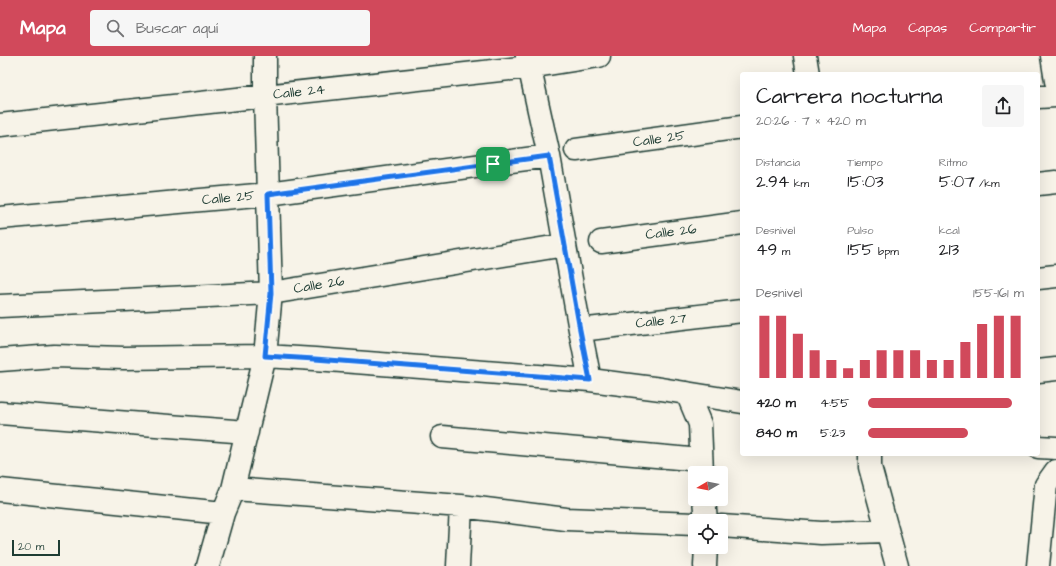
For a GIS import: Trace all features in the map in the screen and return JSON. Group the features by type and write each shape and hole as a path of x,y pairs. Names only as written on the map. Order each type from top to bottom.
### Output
{"street":[{"path":"208,566 223,513 233,489 265,356 271,293 265,56"},
{"name":"Calle 24","path":"0,125 265,96 528,61 598,56"},
{"path":"805,56 808,72"},
{"path":"1052,56 1056,81"},
{"path":"528,61 549,156 590,380"},
{"path":"1040,98 1056,96"},
{"name":"Calle 25","path":"576,150 740,127"},
{"name":"Calle 25","path":"0,218 268,194 549,156"},
{"path":"1040,184 1056,182"},
{"name":"Calle 26","path":"601,242 740,223"},
{"name":"Calle 26","path":"0,306 271,293 565,245"},
{"path":"1040,278 1056,276"},
{"name":"Calle 27","path":"580,330 740,311"},
{"path":"0,360 54,356 124,358 265,356 590,380 740,402"},
{"path":"1040,371 1056,369"},
{"path":"687,394 700,424 702,466"},
{"path":"0,413 247,432"},
{"path":"442,437 693,466"},
{"path":"1040,448 1056,448"},
{"path":"870,456 870,467 897,566"},
{"path":"1038,566 1053,480"},
{"path":"233,489 461,506 566,519 688,524"},
{"path":"0,490 223,513"},
{"path":"458,566 461,506"},
{"path":"728,526 821,533 887,531"},
{"path":"705,566 706,554"}],"route":[{"path":"549,156 590,380 265,356 271,293 268,194 493,164 549,156"}]}
